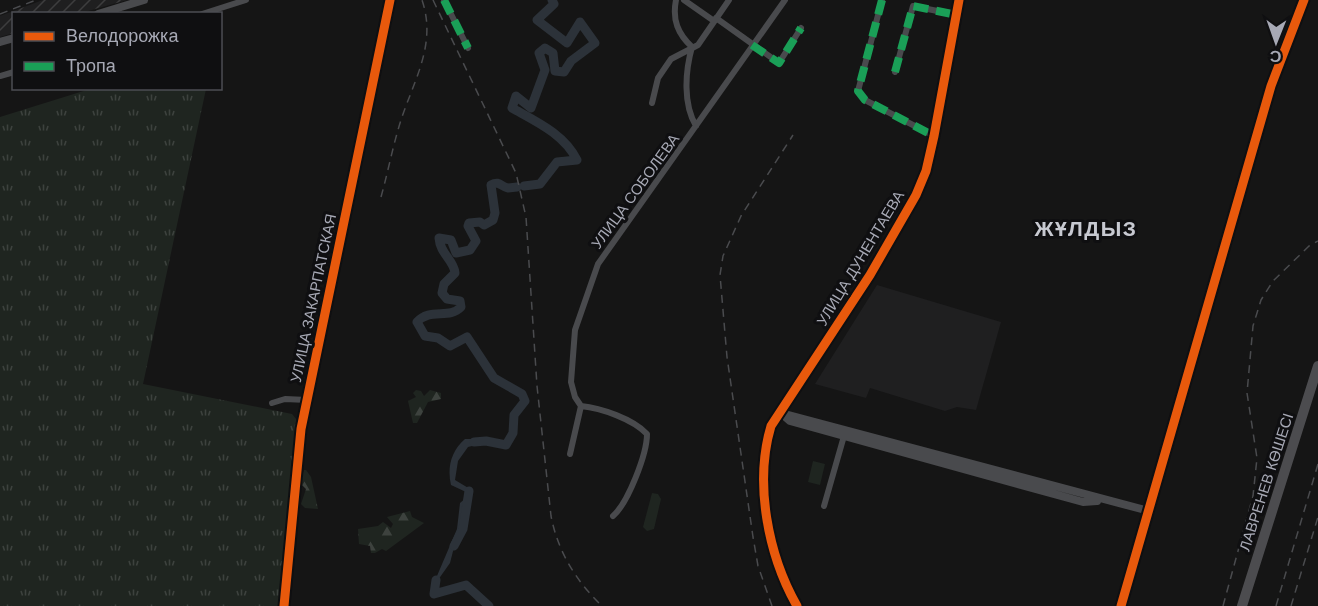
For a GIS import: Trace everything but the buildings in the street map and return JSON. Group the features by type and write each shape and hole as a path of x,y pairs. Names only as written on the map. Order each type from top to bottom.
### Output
{"main road":[{"name":"ЛАВРЕНЕВ КӨШЕСІ","path":"1242,606 1318,366"}],"street":[{"path":"105,12 144,0"},
{"path":"208,12 246,0"},
{"name":"УЛИЦА ЗАКАРПАТСКАЯ","path":"284,606 294,489 307,400 390,0"},
{"path":"444,0 468,48"},
{"path":"676,0 677,28 682,39 692,47"},
{"path":"684,0 779,63 801,28"},
{"path":"652,103 658,78 671,58 698,45 729,0"},
{"name":"УЛИЦА СОБОЛЕВА","path":"581,406 575,397 571,382 575,330 598,264 785,0"},
{"path":"882,0 858,91 865,100 934,136"},
{"name":"УЛИЦА ДУНЕНТАЕВА","path":"781,413 875,267 916,195 926,171 934,136 959,0"},
{"path":"1121,606 1271,86 1304,0"},
{"path":"895,72 913,6 957,15"},
{"path":"692,47 687,71 688,106 696,126"},
{"path":"272,403 285,399 307,400"},
{"path":"570,454 581,406 594,408 634,424 647,434 645,450 626,499 613,516"},
{"path":"781,413 1149,511"},
{"path":"781,413 790,421 1083,502 1108,501"},
{"path":"781,413 771,426 767,439 766,513 778,562 797,606"},
{"path":"824,506 844,436"}],"shaded area":[{"path":"43,0 127,0 85,12 12,12 12,33 0,37 0,16"},
{"path":"877,285 1001,322 976,410 957,407 945,411 870,388 866,398 815,384"},
{"path":"465,439 484,439 484,443 468,447 458,461 455,480 470,489 471,494 463,512 450,563 438,580 438,588 431,590 457,529 460,503 467,497 466,492 451,485 450,472 453,454"}],"green space":[{"path":"87,90 206,90 143,384 292,414 300,424 278,606 0,606 0,117"},
{"path":"416,390 421,391 424,396 430,390 441,393 441,399 428,402 417,423 413,423 408,401 416,397 413,393"},
{"path":"813,461 825,464 820,485 808,482"},
{"path":"304,470 311,477 318,509 305,508 301,504 306,489 300,483"},
{"path":"652,493 658,494 661,499 654,529 647,531 643,527"},
{"path":"410,511 412,517 424,523 386,551 382,549 371,553 370,546 359,544 358,529 378,526 383,522 391,528 393,524 387,517"}],"waterway":[{"path":"524,186 540,184 557,162 577,160 572,151 557,136 512,108 516,96 531,108 545,70 539,53 545,48 553,53 555,71 564,72 571,61 595,43 580,22 567,43 537,20 554,4 552,0"},
{"path":"474,442 486,441 506,445 513,433 514,415 525,401 522,394 494,378 467,337 450,346 438,338 425,336 417,322 428,315 451,313 461,307 460,301 447,299 442,293 444,284 455,273 439,238 451,240 456,253 470,250 476,241 468,226 469,223 480,222 484,225 493,220 495,213 491,185 498,183 508,188 517,187"},
{"path":"454,546 463,529 469,491"},
{"path":"436,580 434,594 466,585 489,606"}],"railway":[{"path":"0,14 36,0"},
{"path":"381,197 398,129 422,62 427,32 422,0"},
{"path":"433,0 516,173 526,217 537,386 551,516 558,542 569,565 602,606"},
{"path":"772,606 758,566 753,537 727,357 720,275 723,256 741,216 793,135"},
{"path":"1223,606 1253,496 1257,458 1247,393 1253,326 1261,300 1273,281 1309,246 1318,241"},
{"path":"1276,606 1318,464"},
{"path":"1291,606 1318,517"}],"marked path":[{"path":"444,0 468,48"},
{"path":"882,0 858,91 865,100 934,136"},
{"path":"895,72 913,6 957,15"},
{"path":"752,45 779,63 801,28"}],"cycle path":[{"path":"284,606 301,429 390,0"},
{"path":"797,606 778,564 767,518 764,471 771,426 870,275 916,195 926,171 934,136 959,0"},
{"path":"1121,606 1271,86 1304,0"}],"district":[{"name":"ЖҰЛДЫЗ","path":"1086,228"}]}
